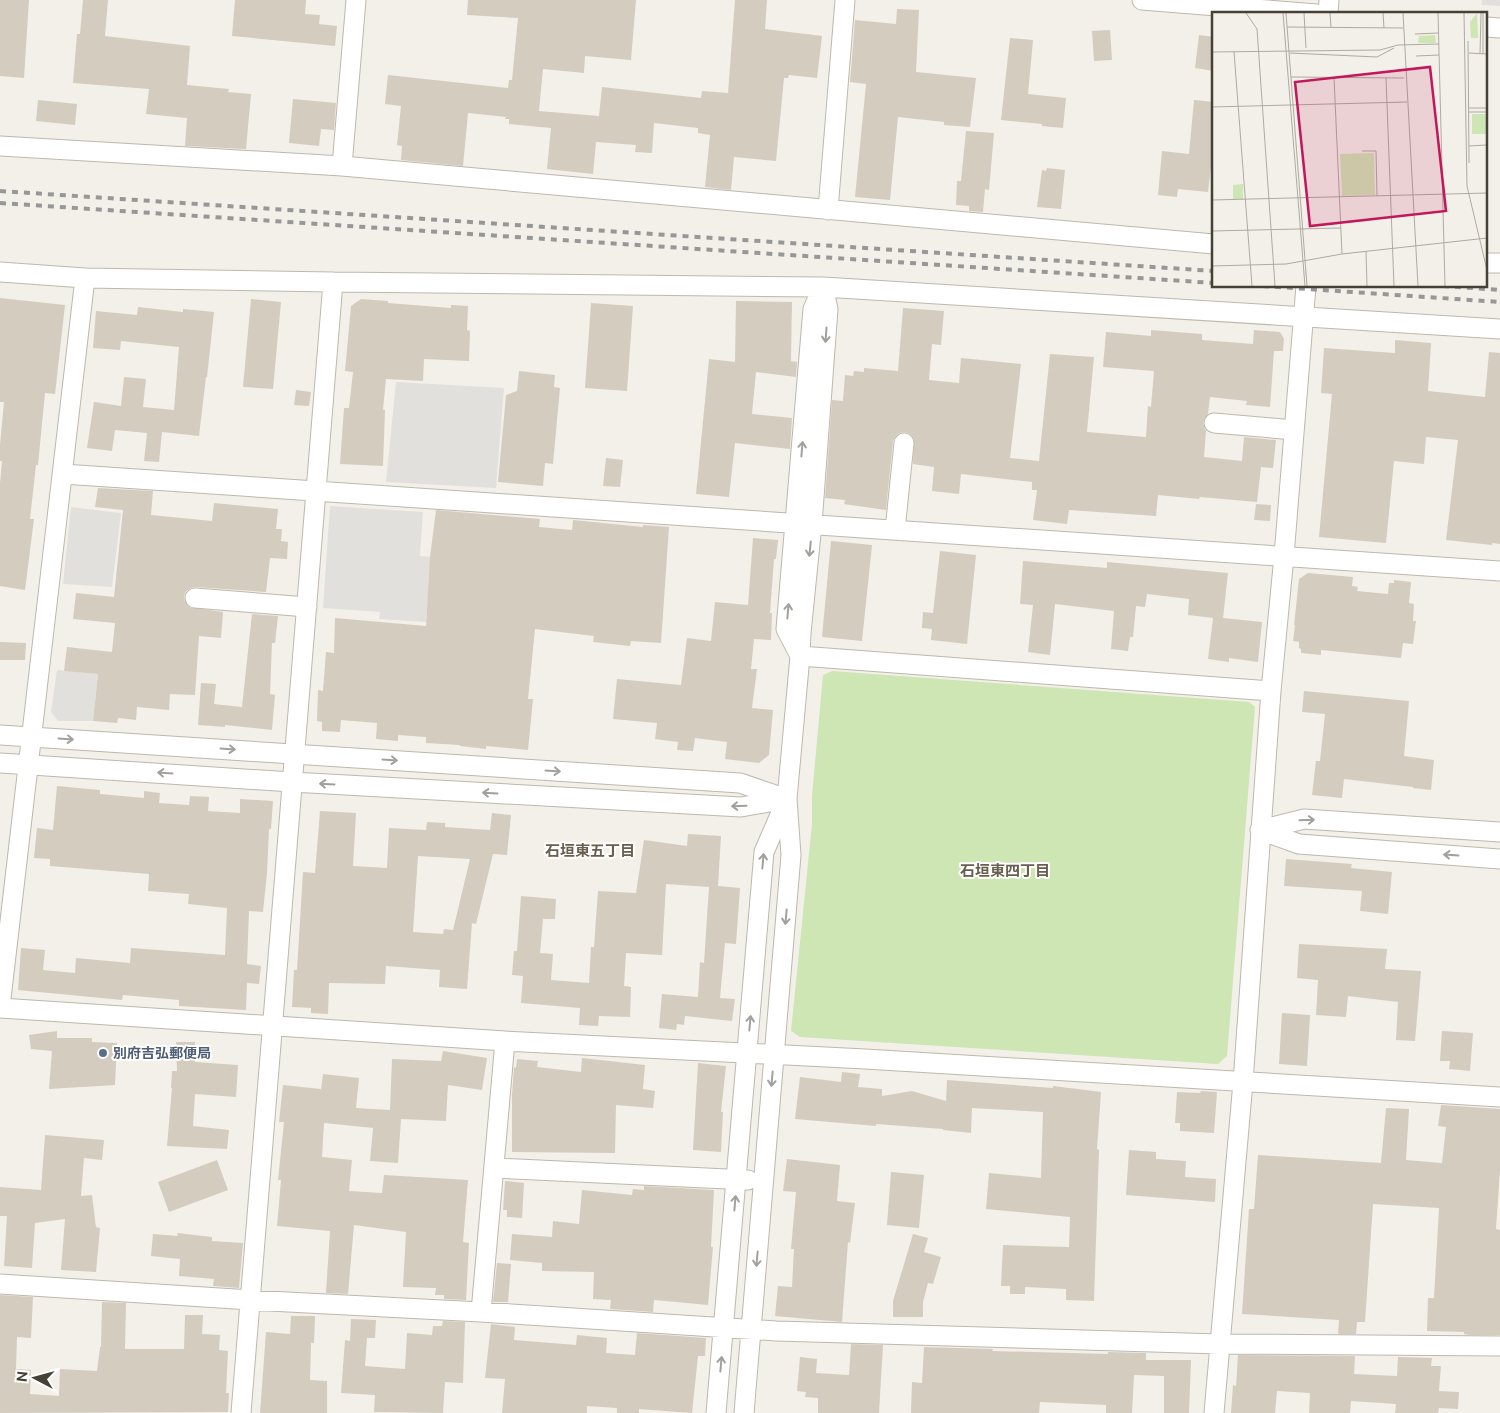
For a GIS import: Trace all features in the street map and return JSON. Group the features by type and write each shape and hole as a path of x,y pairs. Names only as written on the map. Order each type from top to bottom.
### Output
{"street":[{"path":"342,166 356,0"},
{"path":"828,210 845,0"},
{"path":"1142,0 1292,12"},
{"path":"0,146 342,166 1212,244"},
{"path":"0,272 84,278 823,286 1500,328"},
{"path":"84,278 63,474 0,1008 505,1041 1500,1097"},
{"path":"241,1413 333,282"},
{"path":"744,1413 791,855 787,799 800,656 804,524 828,310 823,286"},
{"path":"1214,1413 1243,1082 1260,830 1306,288"},
{"path":"1214,423 1294,430"},
{"path":"895,530 904,443"},
{"path":"63,474 1500,571"},
{"path":"195,598 307,607"},
{"path":"800,656 1271,691"},
{"path":"0,735 740,783 787,799"},
{"path":"0,763 741,808 787,799"},
{"path":"716,1413 764,852 787,799"},
{"path":"1260,830 1304,819 1500,832"},
{"path":"1260,830 1299,844 1500,859"},
{"path":"482,1312 505,1041"},
{"path":"495,1168 763,1181"},
{"path":"0,1284 482,1312 750,1330 1220,1344 1500,1346"}],"green space":[{"path":"832,671 1249,702 1255,707 1227,1056 1218,1064 800,1037 791,1031 812,824 812,796 823,675"}],"shaded area":[{"path":"1482,0 1500,0 1500,6 1482,5"},
{"path":"396,382 504,388 496,488 386,482"},
{"path":"330,506 423,512 420,556 431,557 426,622 379,619 380,612 323,608"},
{"path":"71,507 121,513 112,587 63,584"},
{"path":"57,670 98,674 93,721 58,721 51,712"}],"building":[{"path":"0,0 29,0 24,78 0,76"},
{"path":"83,0 108,0 105,36 190,46 187,85 229,89 228,92 251,94 246,149 185,146 187,118 146,114 149,89 73,83 77,34 80,34"},
{"path":"235,0 306,0 305,14 320,15 319,24 337,26 335,46 232,36"},
{"path":"468,0 636,0 631,60 585,56 584,73 543,69 539,111 599,116 602,87 701,98 702,91 728,93 735,0 767,0 765,29 822,36 817,78 789,75 788,78 784,78 776,161 734,157 731,190 705,187 710,135 698,133 698,128 654,123 652,153 635,152 636,145 596,142 593,174 547,169 551,128 509,124 509,119 505,119 506,117 468,113 463,166 401,160 402,146 397,145 401,106 385,104 388,75 508,88 509,80 512,80 518,18 467,15"},
{"path":"897,9 919,10 916,72 976,78 970,127 944,125 944,122 898,117 890,200 855,197 866,84 850,82 855,20 896,24"},
{"path":"1110,30 1112,60 1094,61 1092,31"},
{"path":"1199,35 1212,37 1212,71 1195,68"},
{"path":"1010,38 1033,40 1028,94 1066,98 1063,128 1001,120"},
{"path":"293,99 336,103 334,130 321,129 319,146 289,143"},
{"path":"38,100 77,104 75,125 36,121"},
{"path":"1194,100 1212,102 1212,160 1208,192 1178,189 1177,197 1158,195 1162,151 1189,154"},
{"path":"966,131 994,133 989,190 985,189 983,212 969,211 969,206 956,205 957,181 961,181"},
{"path":"1047,168 1065,170 1061,209 1037,207 1042,170 1046,171"},
{"path":"0,298 65,305 55,394 45,393 38,465 36,465 30,519 34,519 25,590 0,586 0,483 2,461 0,461 0,445 4,402 0,402"},
{"path":"251,299 281,302 273,389 243,387"},
{"path":"361,299 451,308 451,305 468,306 467,330 470,331 469,361 424,359 423,381 386,379 383,410 385,410 383,466 340,464 344,408 349,408 353,372 345,371 351,306"},
{"path":"736,301 792,302 791,361 797,362 796,377 756,372 752,414 792,418 790,449 735,443 729,497 696,494 709,359 735,362"},
{"path":"591,303 633,306 627,391 585,388"},
{"path":"138,307 183,312 183,309 214,312 199,436 162,432 159,462 144,461 147,433 115,430 112,451 87,448 94,402 121,406 124,377 146,379 143,407 174,410 179,347 121,341 120,350 93,348 96,311 137,315"},
{"path":"903,308 944,311 941,345 932,344 929,380 959,383 961,358 1021,364 1010,458 1039,461 1050,354 1094,357 1087,432 1146,437 1148,406 1151,407 1154,371 1103,367 1106,332 1151,336 1151,330 1202,334 1202,340 1253,344 1254,330 1280,332 1284,339 1283,351 1274,351 1270,407 1246,405 1247,401 1210,397 1208,414 1203,422 1206,431 1204,457 1242,461 1244,437 1276,440 1273,468 1261,467 1257,502 1158,495 1156,516 1069,510 1067,524 1033,520 1037,490 1032,490 1032,482 961,474 959,494 932,491 934,467 913,464 914,439 905,432 899,433 893,441 886,510 844,504 845,500 825,498 832,400 843,401 845,375 853,376 854,371 864,372 864,368 898,371"},
{"path":"1395,340 1431,343 1428,391 1485,397 1489,352 1500,353 1500,544 1492,543 1492,545 1446,540 1458,440 1426,437 1424,464 1394,461 1386,543 1319,537 1332,394 1321,393 1324,348 1395,353"},
{"path":"519,371 555,375 554,387 560,388 553,464 545,463 543,486 498,482 506,395 517,391"},
{"path":"296,390 311,392 309,406 294,405"},
{"path":"606,458 623,460 620,487 603,486"},
{"path":"98,488 153,491 151,515 212,521 214,503 278,509 276,529 282,529 281,541 288,542 287,559 270,558 266,592 196,587 186,591 184,597 189,607 223,612 221,638 199,636 195,695 170,694 169,710 137,707 136,720 118,718 117,723 93,721 98,674 64,671 67,647 112,652 115,623 73,619 76,593 114,597 123,510 95,507"},
{"path":"1256,504 1271,505 1270,521 1254,520"},
{"path":"436,510 540,519 539,527 572,530 573,520 643,527 643,525 669,527 661,643 631,641 630,646 593,642 594,636 535,629 528,699 533,699 528,750 486,746 486,749 426,743 426,737 398,735 398,741 376,739 377,723 341,720 340,732 322,731 322,722 317,721 318,690 323,691 326,652 334,653 335,618 426,626 430,557"},
{"path":"753,538 778,540 776,559 774,559 770,613 772,613 771,640 754,639 751,669 757,669 752,708 773,710 769,755 759,763 725,759 727,742 695,738 693,751 677,750 678,742 655,739 657,723 613,719 617,679 681,685 687,638 711,641 715,602 748,605"},
{"path":"831,541 872,545 862,641 822,637"},
{"path":"940,551 976,555 967,644 931,640 932,629 922,628 923,612 933,613"},
{"path":"1023,561 1107,568 1107,562 1228,573 1223,618 1262,622 1258,662 1229,658 1229,662 1208,659 1213,618 1188,615 1189,599 1147,594 1145,607 1136,606 1133,637 1130,637 1128,651 1111,649 1114,611 1055,604 1050,655 1028,652 1033,605 1020,604"},
{"path":"1308,573 1353,577 1352,586 1358,587 1357,591 1388,594 1389,583 1394,583 1394,580 1411,582 1409,603 1414,604 1413,621 1416,621 1413,644 1403,643 1401,658 1321,650 1321,655 1301,653 1299,642 1293,641 1294,625 1299,579"},
{"path":"252,614 278,616 275,643 272,643 270,694 275,695 272,730 225,725 225,727 198,725 201,683 216,684 214,704 242,707"},
{"path":"0,642 26,643 25,660 0,660"},
{"path":"1304,691 1409,701 1404,756 1434,760 1431,790 1344,779 1342,798 1312,795 1316,761 1320,761 1325,714 1302,712"},
{"path":"57,786 100,790 100,794 144,798 144,791 160,793 159,803 189,805 190,796 209,797 208,811 240,813 240,799 273,801 263,912 249,911 247,964 261,966 259,984 247,983 246,1010 179,1006 179,1000 123,995 122,1000 18,990 21,948 45,950 43,970 75,973 76,958 130,963 131,948 225,955 227,908 188,904 189,894 148,891 149,874 50,866 50,859 34,858 37,828 53,830"},
{"path":"320,811 356,813 353,866 387,868 389,828 426,830 427,822 445,823 445,827 490,830 492,813 511,815 507,855 493,854 476,924 472,923 467,989 439,987 440,970 386,966 385,984 329,983 328,1014 311,1013 311,1008 292,1007 294,970 297,970 303,872 315,873","holes":["418,856 470,859 453,930 444,929 443,934 413,932"]},
{"path":"688,834 721,836 718,886 740,888 736,944 725,943 720,998 735,999 732,1021 685,1016 684,1025 677,1024 676,1030 659,1028 662,994 698,997 700,962 704,963 709,887 666,884 662,955 626,953 624,986 631,987 630,1017 599,1016 598,1026 579,1025 580,1008 521,1003 523,976 512,975 514,951 517,951 521,896 556,899 555,919 543,919 540,953 553,954 551,980 589,983 591,947 594,947 598,891 636,893 644,840 687,846"},
{"path":"1286,859 1352,864 1351,868 1392,872 1388,914 1360,911 1362,891 1284,886"},
{"path":"1299,944 1387,949 1385,969 1421,971 1415,1041 1396,1040 1398,1002 1348,996 1346,1017 1316,1015 1318,980 1297,978"},
{"path":"1282,1013 1310,1015 1307,1066 1279,1064"},
{"path":"57,1031 57,1038 92,1038 92,1042 117,1043 115,1085 49,1089 52,1051 31,1049 29,1035"},
{"path":"1442,1031 1473,1033 1470,1071 1449,1069 1450,1061 1440,1061"},
{"path":"176,1042 195,1042 195,1062 238,1065 236,1097 195,1094 193,1126 229,1130 227,1149 167,1146 172,1071 177,1071"},
{"path":"443,1051 487,1058 482,1090 448,1085 446,1121 401,1119 398,1163 370,1161 373,1128 324,1123 322,1157 352,1160 349,1191 382,1193 384,1175 468,1180 463,1242 469,1243 466,1300 444,1299 444,1295 435,1295 436,1288 403,1287 406,1232 354,1225 348,1294 326,1293 330,1231 277,1226 281,1180 278,1180 284,1122 279,1122 283,1085 321,1089 323,1074 359,1078 356,1108 390,1110 392,1059 441,1061"},
{"path":"582,1058 645,1065 643,1089 655,1091 653,1108 616,1105 615,1153 512,1152 512,1095 514,1067 516,1068 517,1059 538,1061 537,1067 581,1072"},
{"path":"698,1063 726,1066 721,1112 723,1112 721,1152 693,1150"},
{"path":"842,1072 860,1074 858,1087 882,1089 882,1096 912,1091 946,1101 947,1080 1053,1088 1053,1086 1101,1092 1097,1149 1099,1150 1094,1301 1066,1300 1066,1289 1025,1287 1025,1294 1010,1294 1010,1286 1001,1286 1003,1245 1069,1247 1070,1217 986,1209 989,1173 1041,1178 1043,1112 972,1108 971,1133 943,1129 876,1124 876,1126 795,1119 800,1077 841,1082"},
{"path":"1201,1091 1217,1092 1214,1133 1180,1131 1180,1123 1175,1123 1177,1092 1200,1093"},
{"path":"1441,1105 1500,1109 1500,1170 1496,1229 1500,1230 1500,1335 1469,1335 1464,1334 1464,1332 1427,1331 1428,1298 1434,1298 1439,1208 1373,1204 1365,1322 1357,1322 1356,1334 1338,1334 1339,1320 1242,1314 1249,1209 1254,1209 1258,1155 1381,1163 1386,1108 1409,1109 1406,1160 1442,1163 1446,1127 1438,1126"},
{"path":"45,1135 104,1140 102,1160 84,1158 81,1196 92,1195 96,1227 100,1228 96,1272 61,1270 65,1219 35,1223 32,1268 4,1266 7,1216 0,1216 0,1187 41,1190"},
{"path":"1129,1150 1156,1152 1156,1159 1186,1161 1185,1177 1216,1179 1215,1202 1126,1195"},
{"path":"787,1159 840,1165 837,1201 855,1203 850,1243 848,1242 842,1322 775,1316 778,1286 792,1287 794,1249 791,1249 796,1192 783,1191"},
{"path":"217,1160 228,1190 169,1212 158,1182"},
{"path":"891,1172 924,1175 919,1228 887,1225"},
{"path":"505,1181 524,1183 522,1218 507,1217 507,1210 503,1210"},
{"path":"644,1186 714,1190 711,1247 713,1247 708,1305 654,1300 653,1312 610,1309 611,1300 593,1299 594,1272 542,1271 542,1263 510,1260 512,1234 552,1237 553,1221 579,1224 582,1190 632,1195 633,1189 644,1190"},
{"path":"177,1233 212,1237 212,1241 243,1243 239,1288 213,1286 214,1279 179,1276 180,1259 151,1256 153,1234 178,1236"},
{"path":"913,1234 928,1238 924,1252 941,1257 933,1284 928,1283 923,1302 923,1317 893,1317 893,1301"},
{"path":"497,1263 511,1264 508,1302 493,1302"},
{"path":"0,1295 33,1297 31,1338 17,1337 16,1369 31,1370 30,1394 59,1396 60,1369 97,1371 101,1347 102,1302 126,1303 125,1349 184,1349 185,1315 203,1315 202,1334 220,1335 219,1350 228,1351 226,1393 229,1393 228,1412 0,1413"},
{"path":"291,1316 315,1316 314,1343 311,1343 310,1380 327,1381 327,1413 260,1413 266,1332 290,1334"},
{"path":"351,1319 376,1320 375,1338 367,1338 365,1366 405,1369 407,1333 432,1335 433,1326 442,1326 443,1321 465,1322 463,1383 445,1382 443,1413 374,1412 375,1395 341,1393 345,1340 350,1341"},
{"path":"491,1324 515,1327 514,1340 576,1345 577,1335 607,1338 606,1353 635,1355 637,1333 706,1338 705,1356 698,1356 692,1413 639,1409 639,1413 617,1413 617,1408 587,1406 587,1413 502,1413 505,1379 485,1378"},
{"path":"851,1344 883,1345 879,1413 818,1413 818,1398 805,1397 806,1392 797,1391 800,1357 817,1359 816,1373 849,1375"},
{"path":"924,1347 993,1349 992,1351 1146,1353 1146,1360 1191,1360 1189,1413 1164,1413 1164,1376 1134,1375 1132,1413 1106,1413 1106,1405 1040,1402 1039,1413 911,1413 912,1382 922,1383"},
{"path":"1238,1355 1355,1356 1354,1374 1397,1376 1398,1357 1432,1358 1431,1366 1441,1366 1439,1391 1459,1392 1458,1409 1439,1408 1438,1413 1395,1413 1396,1404 1351,1401 1350,1413 1309,1413 1310,1393 1277,1391 1275,1413 1231,1413 1233,1385 1236,1386"}],"railway":[{"path":"0,191 1212,271"},
{"path":"0,203 1212,283"},
{"path":"1293,288 1500,302"},
{"path":"1472,288 1500,290"}],"place":[{"name":"別府吉弘郵便局","path":"103,1053"}],"district":[{"name":"石垣東五丁目","path":"590,851"},
{"name":"石垣東四丁目","path":"1005,871"}]}
